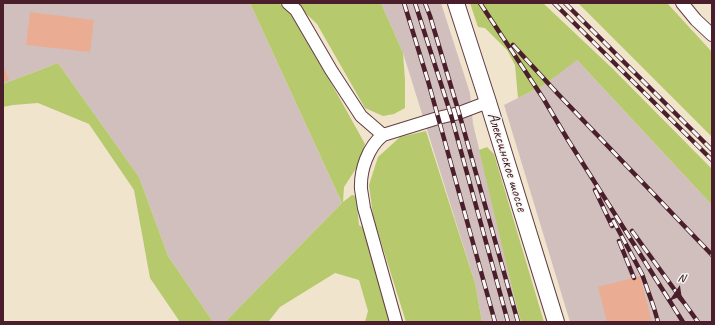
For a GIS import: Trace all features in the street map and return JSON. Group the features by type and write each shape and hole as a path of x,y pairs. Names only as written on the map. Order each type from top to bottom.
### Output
{"main road":[{"name":"Алексинское шоссе","path":"456,3 556,322"}],"street":[{"path":"288,3 296,10 361,116 383,135"},
{"path":"682,3 712,36"},
{"path":"396,322 364,208 361,189 362,171 365,162 377,140 383,135 459,113 488,102"}],"shaded area":[{"path":"3,3 250,3 342,203 225,322 213,322 168,256 139,177 58,63 3,84"},
{"path":"381,3 441,3 470,93 473,124 521,322 482,322 475,283 403,53"},
{"path":"576,59 712,205 712,322 570,322 504,105 544,85"}],"green space":[{"path":"250,3 279,3 294,16 365,144 359,164 344,187 343,202 352,195 356,196 359,225 363,228 391,322 365,322 368,311 359,280 335,273 280,307 268,322 225,322 342,203"},
{"path":"295,3 381,3 403,53 405,108 394,114 383,116 365,108 317,24"},
{"path":"470,3 543,3 613,69 712,169 712,205 577,60 544,85 518,98 515,65 507,50 485,28 478,27"},
{"path":"578,3 667,3 712,52 712,137"},
{"path":"58,63 139,177 168,256 213,322 180,322 150,278 134,190 89,124 38,103 3,107 3,84"},
{"path":"426,131 475,283 482,322 406,322 373,216 369,185 378,157 400,137"},
{"path":"487,147 494,154 544,322 521,322 479,150"}],"building":[{"path":"30,12 94,20 90,52 26,45"},
{"path":"3,65 9,80 3,82"},
{"path":"640,276 652,322 607,322 598,287"}],"railway":[{"path":"404,3 428,81 495,322"},
{"path":"415,3 451,115 508,322"},
{"path":"425,3 459,113 518,322"},
{"path":"480,3 543,98 683,322"},
{"path":"554,3 712,160"},
{"path":"565,3 712,150"},
{"path":"513,45 712,255"},
{"path":"595,190 612,226"},
{"path":"613,220 642,274 658,322"},
{"path":"632,231 698,322"},
{"path":"619,241 634,278"}]}
